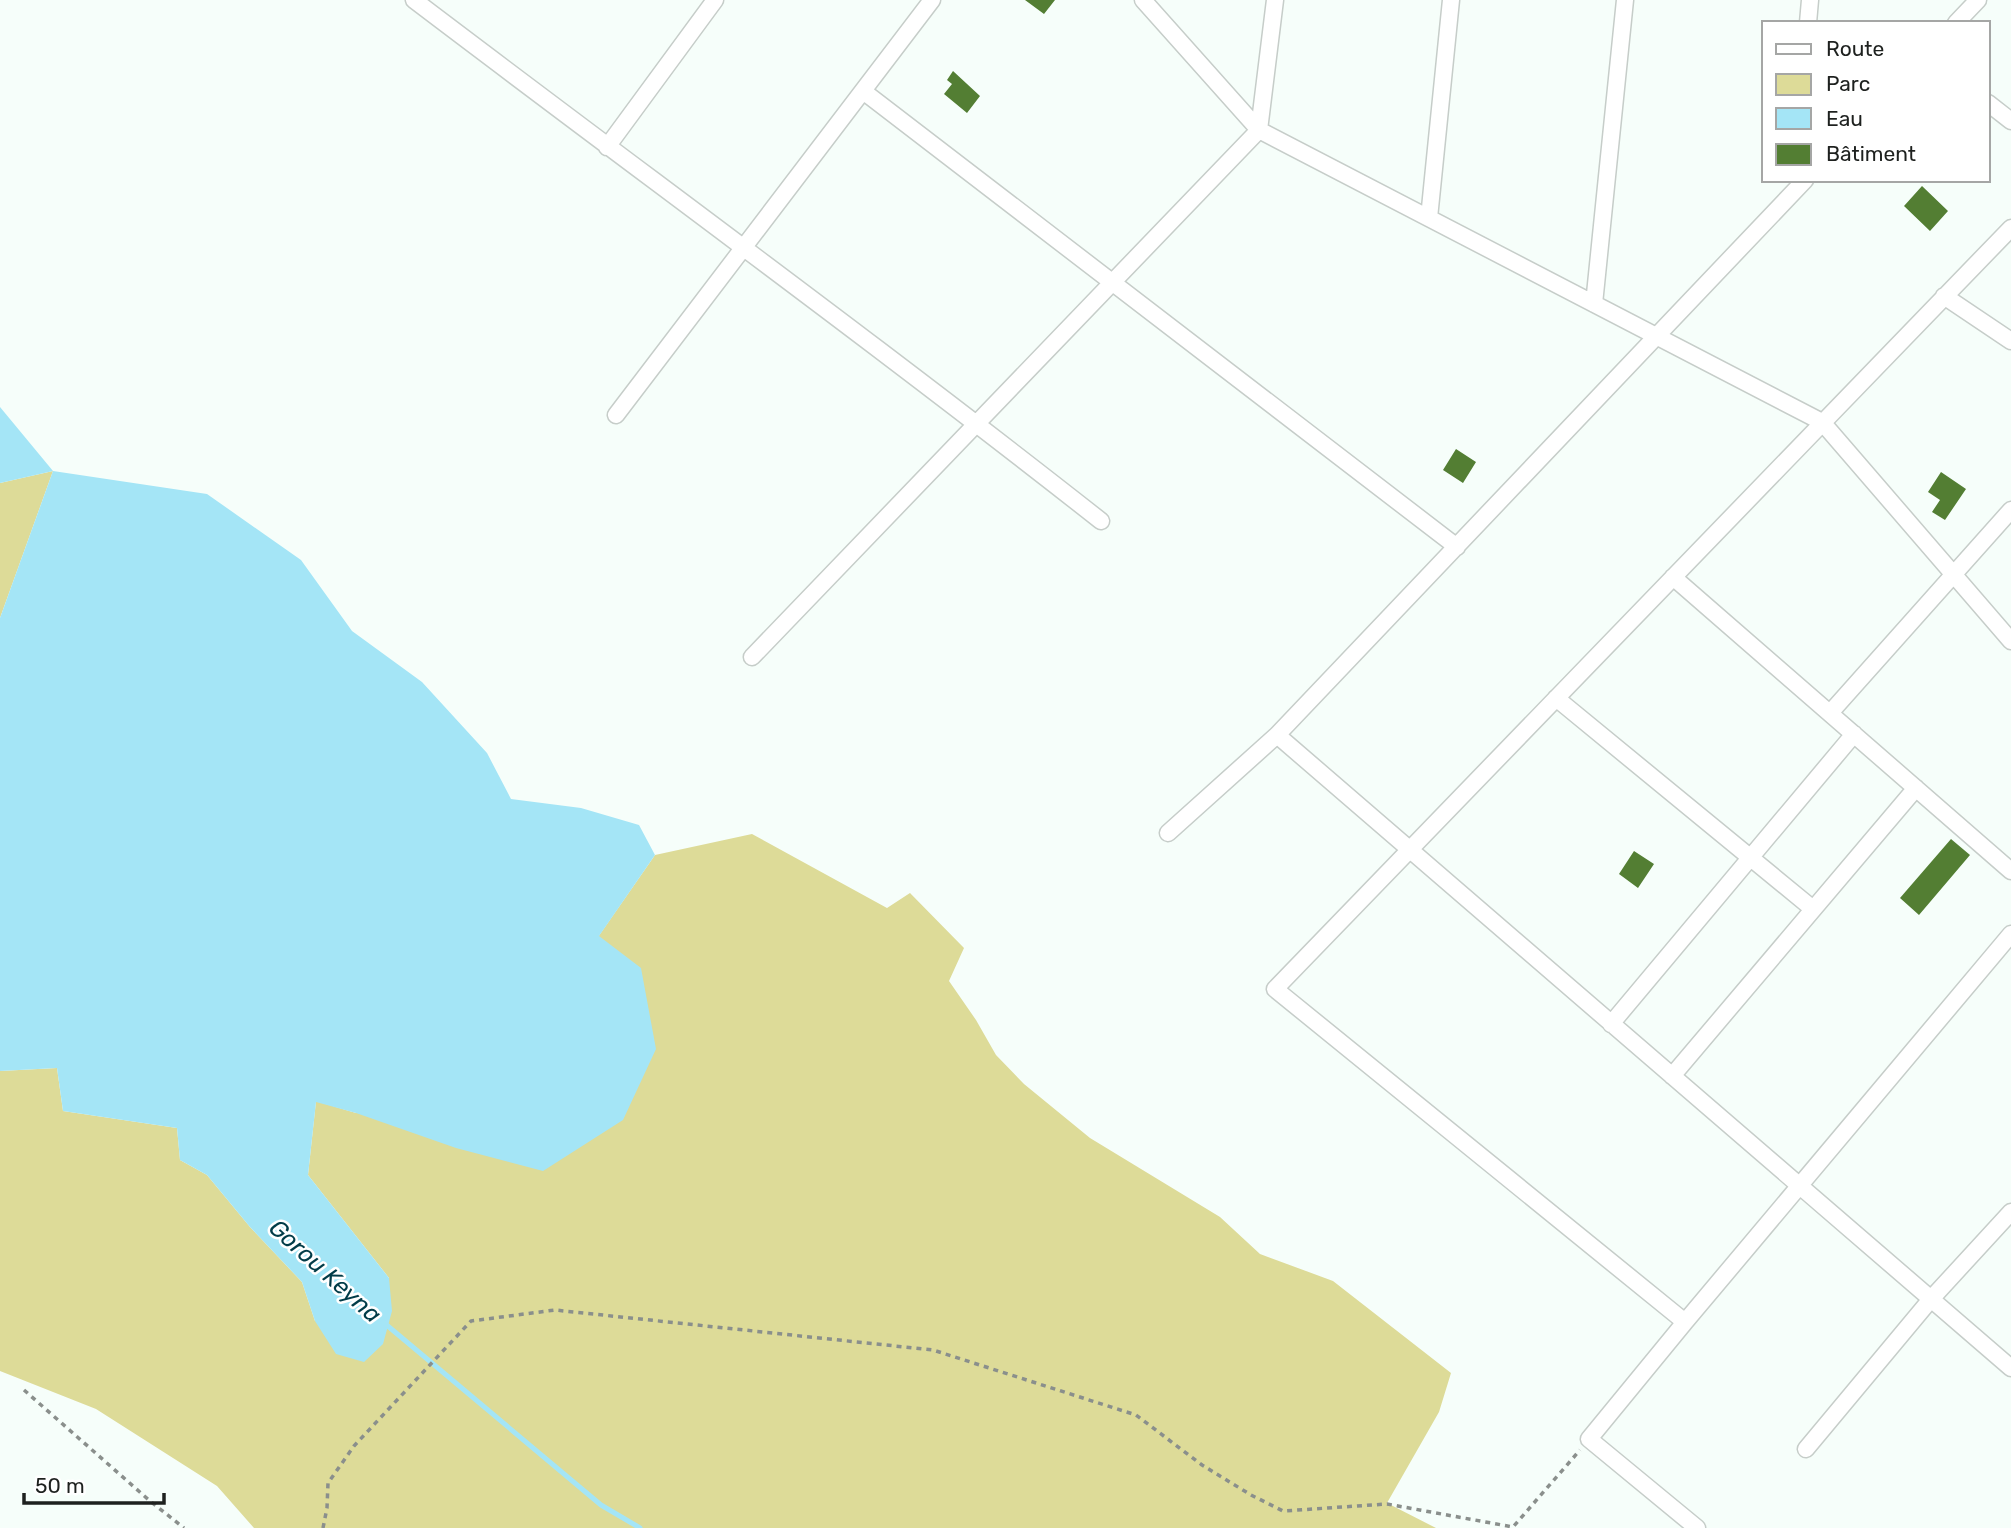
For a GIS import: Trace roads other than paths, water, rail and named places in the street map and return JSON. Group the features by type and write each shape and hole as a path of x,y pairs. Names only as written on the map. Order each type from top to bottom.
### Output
{"street":[{"path":"414,0 977,424 1101,521"},
{"path":"616,415 932,0"},
{"path":"1143,0 1259,131 1822,422 2011,641"},
{"path":"752,657 1259,131 1275,0"},
{"path":"1429,218 1451,0"},
{"path":"1594,304 1625,0"},
{"path":"1808,21 1810,0"},
{"path":"1958,21 1978,0"},
{"path":"607,147 708,2"},
{"path":"863,90 1457,547"},
{"path":"1990,105 2011,121"},
{"path":"1168,833 1277,735 1657,337 1793,187"},
{"path":"1685,1322 1275,989 2011,228"},
{"path":"1944,296 2011,341"},
{"path":"1830,713 2011,510"},
{"path":"1673,577 2011,871"},
{"path":"1556,698 1814,909"},
{"path":"1611,1024 1854,734"},
{"path":"1277,735 2011,1368"},
{"path":"1672,1076 1916,788"},
{"path":"1698,1528 1589,1439 2011,934"},
{"path":"1806,1449 1931,1299 2011,1212"}],"water":[{"path":"0,407 53,471 0,483"},
{"path":"53,471 207,494 301,560 352,631 422,682 487,753 511,799 581,808 639,825 655,855 599,936 641,968 656,1049 623,1120 543,1171 456,1148 316,1102 308,1175 389,1278 392,1311 383,1344 364,1362 336,1354 315,1321 302,1282 250,1227 207,1175 180,1160 177,1128 63,1111 57,1068 0,1071 0,618"}],"waterway":[{"name":"Gorou Keyna","path":"383,1322 601,1505 640,1528"}]}
